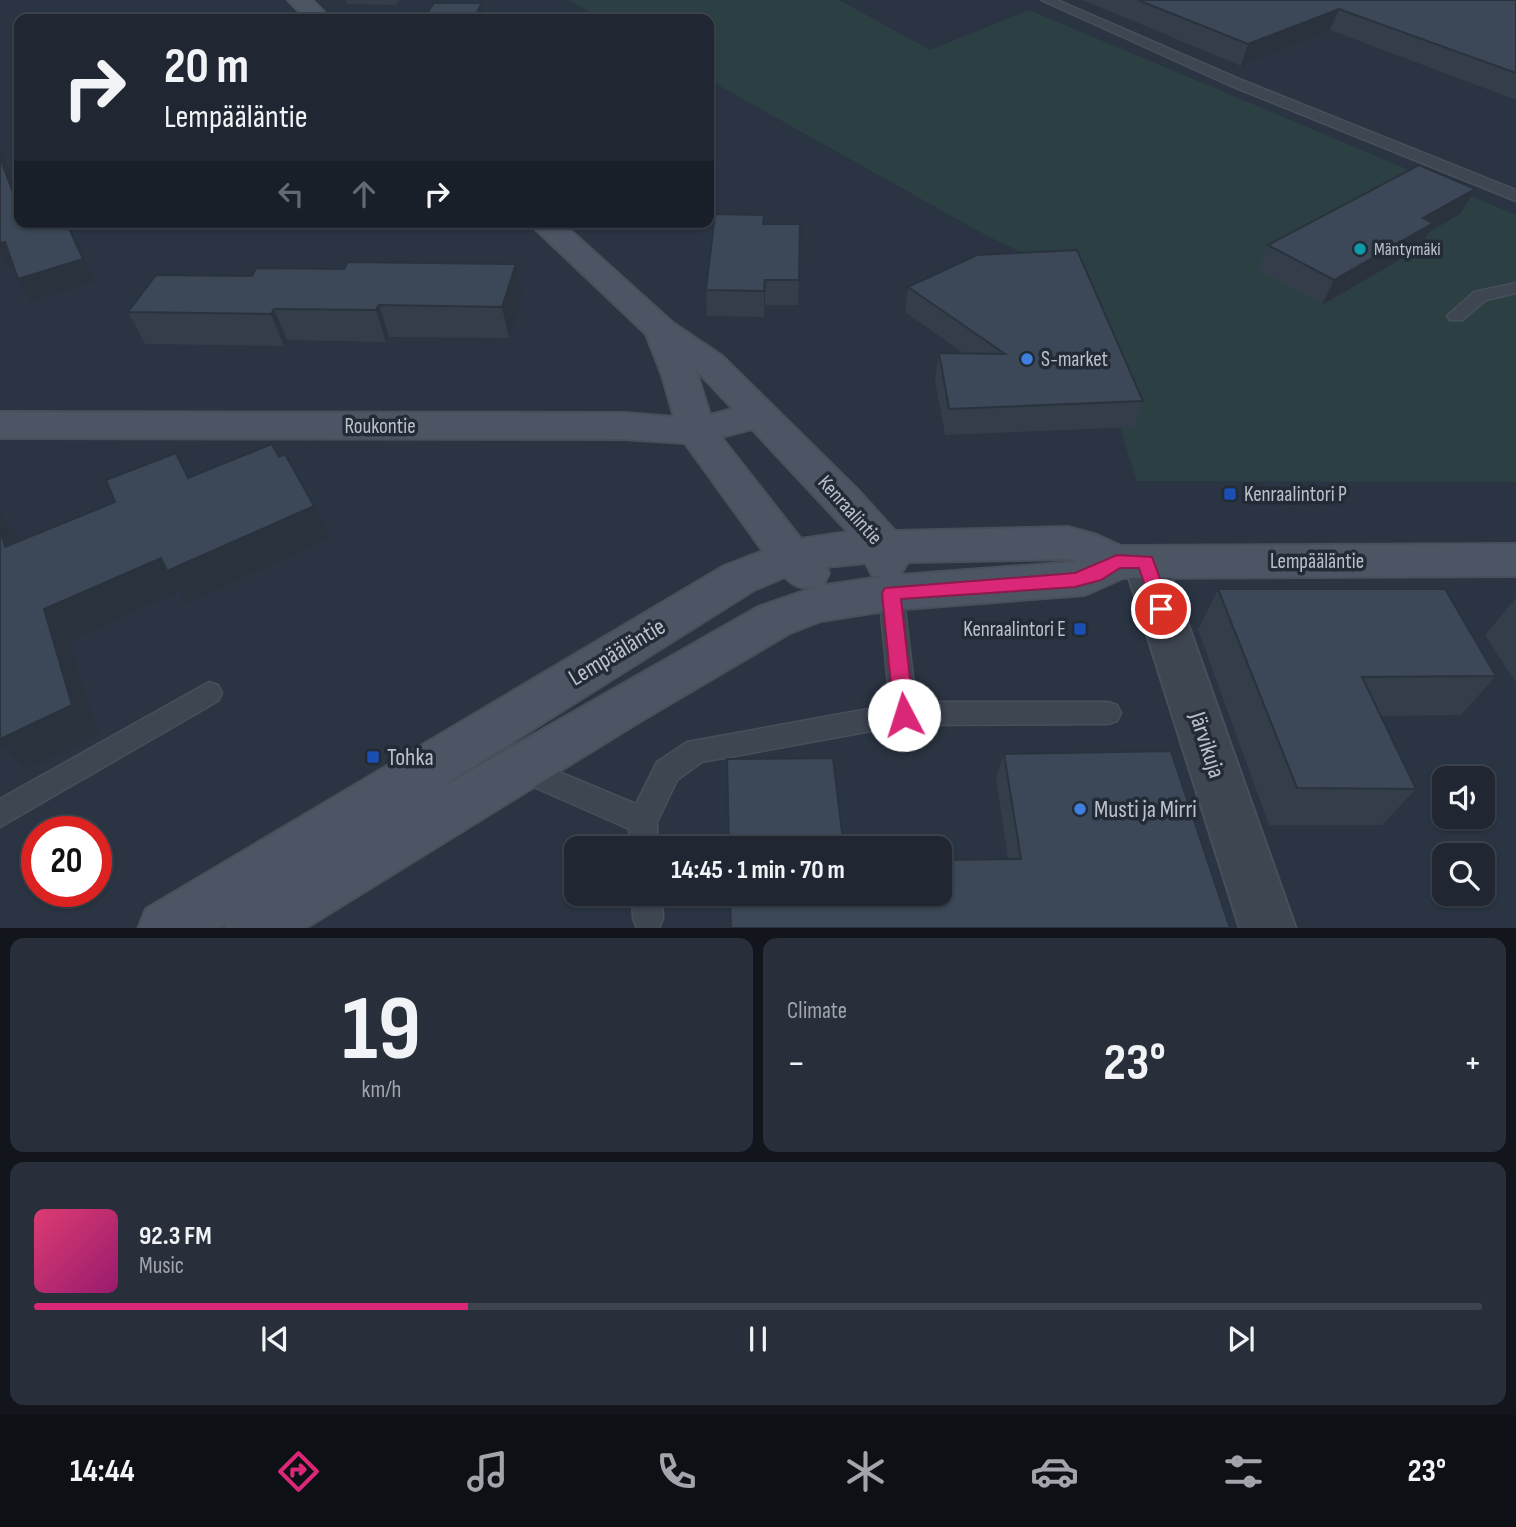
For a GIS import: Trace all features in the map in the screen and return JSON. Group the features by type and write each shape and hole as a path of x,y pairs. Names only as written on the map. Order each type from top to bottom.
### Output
{"street":[{"path":"299,0 314,14"},
{"name":"Kenraalintie","path":"550,228 661,330 710,364 845,501 884,546 891,593 840,587 826,582 807,573 791,557 696,431 680,375 661,330"},
{"name":"Roukontie","path":"0,425 624,426 696,431 759,415"},
{"name":"Lempääläntie","path":"168,928 727,585 791,557 844,548 1068,543 1131,562 1516,560"},
{"name":"Lempääläntie","path":"254,928 774,620 819,604 891,593 1075,580 1131,562"},
{"name":"Järvikuja","path":"1131,562 1268,928"}],"lane":[{"path":"1046,0 1234,82 1516,196"},
{"path":"1456,316 1480,296 1516,288"},
{"path":"891,593 904,715"},
{"path":"0,814 209,693"},
{"path":"644,836 643,821 667,771 696,751 904,715 1108,713"},
{"path":"521,768 643,821"}],"green space":[{"path":"569,0 839,0 930,50 1029,10 1516,215 1516,482 1137,481 1071,275 989,237 714,83 714,14 594,14"}],"building":[{"path":"1138,0 1516,0 1516,73 1339,9 1248,44"},
{"path":"434,3 482,3 476,14 426,14"},
{"path":"0,158 14,195 14,228 69,228 83,259 18,279 5,242 0,243"},
{"path":"1419,165 1475,189 1423,218 1433,223 1334,280 1268,245"},
{"path":"715,214 764,215 763,224 800,224 799,280 765,280 764,291 706,290"},
{"name":"S-market","path":"1077,250 1143,401 949,409 939,353 1005,354 908,287 977,255"},
{"path":"348,262 516,264 502,307 379,305 376,310 274,309 271,314 128,312 156,275 252,276 256,268 344,269"},
{"path":"272,444 279,457 285,454 314,506 167,571 161,558 44,609 72,705 0,739 0,528 5,547 115,502 106,480 176,453 188,478"},
{"path":"1218,589 1445,589 1496,676 1362,677 1416,789 1297,788"},
{"path":"1171,751 1230,928 731,928 730,906 952,906 952,860 1021,859 1004,754"},
{"path":"833,758 842,836 729,836 727,759"}],"place":[{"name":"Mäntymäki","path":"1360,249"},
{"name":"S-market","path":"1027,359"},
{"name":"Kenraalintori P","path":"1230,494"},
{"name":"Kenraalintori E","path":"1080,629"},
{"name":"Tohka","path":"373,757"},
{"name":"Musti ja Mirri","path":"1080,809"}],"route":[{"path":"904,715 891,593 1075,580 1094,575 1117,562 1145,562 1161,609"}]}
